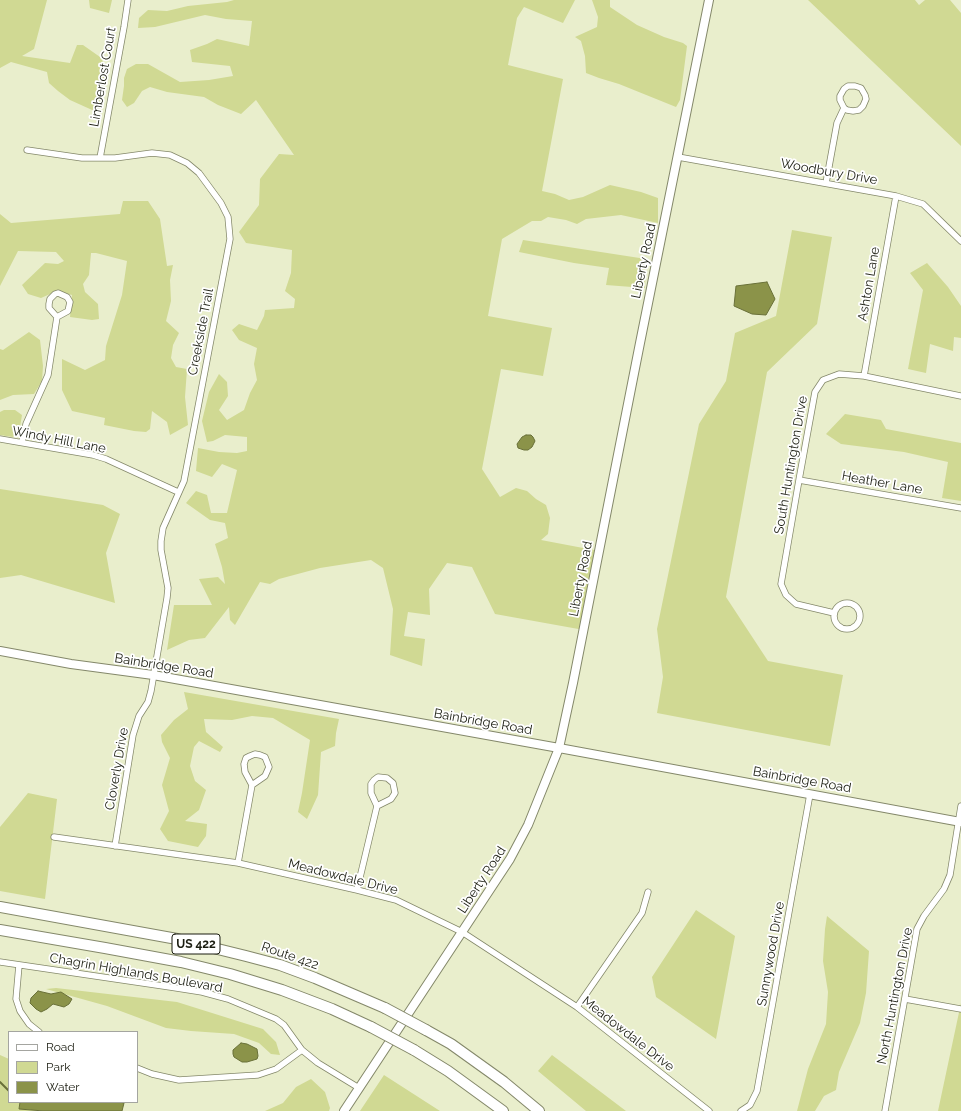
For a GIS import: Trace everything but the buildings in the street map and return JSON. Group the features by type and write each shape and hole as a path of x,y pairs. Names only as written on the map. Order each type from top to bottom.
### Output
{"highway":[{"name":"Route 422","path":"0,907 177,939 280,965 315,978 385,1008 451,1044 504,1082 539,1111"},
{"name":"US 422","path":"0,930 181,962 230,974 282,990 332,1009 371,1027 414,1050 448,1071 503,1111"}],"street":[{"name":"Limberlost Court","path":"100,158 128,0"},
{"name":"Liberty Road","path":"344,1111 510,859 528,825 559,748 709,0"},
{"path":"848,86 861,88 865,95 864,106 859,110 853,111 844,108 840,100 840,96 844,89 848,86"},
{"path":"826,183 837,123 844,108"},
{"name":"Creekside Trail","path":"27,150 74,158 115,158 152,153 170,155 187,163 199,173 221,203 228,216 230,239 184,480 163,528 161,541 168,588 153,675"},
{"name":"Woodbury Drive","path":"678,156 896,196 923,204 961,241"},
{"name":"Ashton Lane","path":"864,376 896,196"},
{"path":"22,442 26,424 48,375 57,317"},
{"name":"South Huntington Drive","path":"834,613 796,604 786,595 781,584 815,392 823,380 839,374 864,376 961,396"},
{"name":"Windy Hill Lane","path":"0,439 99,457 178,492"},
{"name":"Heather Lane","path":"799,480 961,508"},
{"path":"842,603 855,605 860,612 858,623 852,628 842,627 836,623 834,613 838,606 842,603"},
{"name":"Bainbridge Road","path":"0,651 71,664 153,675 960,821"},
{"name":"Cloverly Drive","path":"115,846 133,735 139,716 148,702 153,675"},
{"path":"238,863 252,785 245,772 244,764 246,758 255,754 265,757 269,767 265,776 252,785"},
{"path":"357,890 377,806 371,793 371,784 378,777 388,778 393,782 395,793 391,799 377,806"},
{"name":"Sunnywood Drive","path":"741,1111 750,1105 757,1091 810,794"},
{"path":"960,821 961,806"},
{"name":"North Huntington Drive","path":"885,1111 917,929 924,916 944,889 950,875 960,821"},
{"name":"Meadowdale Drive","path":"54,837 238,863 396,900 462,932 577,1007 709,1111"},
{"path":"577,1007 642,913 648,892"},
{"name":"Chagrin Highlands Boulevard","path":"0,962 202,992 228,999 276,1019 284,1025 302,1050 322,1066 359,1088"},
{"path":"19,965 16,992 18,1005 20,1011 29,1024 38,1031"},
{"path":"905,999 961,1009"},
{"path":"138,1068 152,1074 179,1080 258,1075 276,1069 302,1050"}],"green space":[{"path":"0,0 47,0 34,49 22,56 70,63 77,45 83,45 100,57 106,66 101,114 70,100 58,91 49,83 47,72 11,62 0,68"},
{"path":"89,0 112,0 109,13 90,8"},
{"path":"234,0 575,0 563,23 524,7 517,18 508,65 563,79 542,191 555,194 569,200 583,197 610,185 641,192 658,198 658,223 621,215 586,219 577,224 566,220 548,217 541,221 532,221 502,239 488,316 552,328 543,376 501,369 482,469 500,497 516,488 527,491 546,505 550,518 548,534 541,540 599,551 584,630 495,614 472,567 447,563 429,589 430,615 408,612 404,636 425,639 422,666 390,655 393,609 383,568 371,560 320,568 279,579 270,584 260,582 235,625 230,620 229,607 205,638 189,640 167,650 174,605 212,605 199,579 218,577 225,584 222,567 215,544 228,538 225,523 210,520 186,503 196,491 207,495 211,513 227,513 237,470 222,464 212,477 196,471 198,448 219,452 237,453 247,451 247,437 225,435 213,441 207,442 202,421 209,392 219,374 227,382 228,396 219,410 227,420 244,410 250,393 257,380 254,364 257,348 239,340 232,330 239,324 257,330 264,316 265,310 294,308 295,299 285,291 291,273 292,250 246,243 239,232 259,205 260,179 279,154 294,155 256,100 241,114 218,105 204,97 167,92 150,87 142,91 134,103 127,107 122,100 124,78 127,69 136,64 148,64 180,82 209,80 233,76 230,66 192,62 190,50 217,39 249,46 252,21 226,19 205,15 155,27 138,28 139,18 148,10 167,11 188,6"},
{"path":"592,0 610,0 610,7 637,25 664,37 683,43 687,46 680,100 676,107 619,84 586,73 585,56 581,41 575,37 597,27 598,17"},
{"path":"808,0 915,0 919,5 925,0 950,0 961,13 961,146"},
{"path":"123,201 148,201 160,219 167,266 173,265 170,280 171,301 166,321 179,333 173,345 171,358 176,367 187,369 185,397 188,425 170,435 167,422 152,411 150,429 146,432 104,425 105,418 72,411 62,390 62,359 85,370 105,360 106,346 122,295 127,261 91,253 89,275 83,284 85,292 98,304 99,319 92,320 70,317 72,295 57,291 41,298 28,294 22,285 45,263 58,264 64,261 56,252 18,251 0,286 0,214 11,223 120,214"},
{"path":"792,230 832,237 817,324 767,372 726,597 768,661 843,675 830,746 657,713 663,677 657,629 699,424 726,381 735,333 776,316"},
{"path":"523,240 646,259 645,288 606,285 609,268 574,263 519,252"},
{"path":"927,263 948,287 961,306 961,338 954,337 953,351 930,344 926,373 908,369 923,290 910,273"},
{"path":"29,332 40,340 43,366 42,381 34,394 13,395 0,400 0,349 3,350"},
{"path":"4,410 15,410 22,415 20,427 13,437 0,435 0,412"},
{"path":"845,414 881,420 886,429 961,443 961,501 942,498 948,462 904,452 841,444 826,434"},
{"path":"0,489 103,505 120,514 106,553 115,603 21,575 0,578"},
{"path":"184,692 339,719 335,746 321,752 318,795 307,819 298,812 310,740 273,718 252,716 232,720 204,719 206,732 223,747 220,752 199,741 194,747 190,766 195,781 206,790 199,810 185,821 207,824 206,836 198,847 168,841 160,829 169,811 162,785 170,758 162,742 161,735 174,720 188,709"},
{"path":"28,793 57,799 45,899 0,891 0,827"},
{"path":"696,910 735,936 716,1039 656,997 652,977"},
{"path":"827,916 869,951 866,993 860,1023 839,1072 836,1090 824,1096 815,1111 797,1111 808,1069 826,1024 828,992 823,961"},
{"path":"56,988 177,1002 263,1029 276,1042 280,1055 271,1054 259,1043 234,1034 166,1028 107,1006 46,989"},
{"path":"961,1003 961,1111 938,1111"},
{"path":"0,1055 8,1059 8,1103 20,1103 19,1109 44,1111 0,1111"},
{"path":"552,1055 626,1111 586,1111 538,1071"},
{"path":"384,1075 440,1111 360,1111"},
{"path":"311,1079 325,1092 330,1108 329,1111 265,1111 283,1103 296,1087"}],"water":[{"path":"767,282 775,299 766,315 752,314 734,306 736,286"},
{"path":"531,435 535,441 532,447 528,450 518,448 517,444 522,437"},
{"path":"38,991 51,994 61,992 72,999 69,1004 64,1007 53,1004 41,1012 30,1003 31,998"},
{"path":"241,1043 257,1049 257,1059 242,1062 234,1057 233,1050"},
{"path":"20,1103 124,1103 122,1111 44,1111 19,1109"}],"waterway":[{"path":"0,1082 8,1090"}]}
